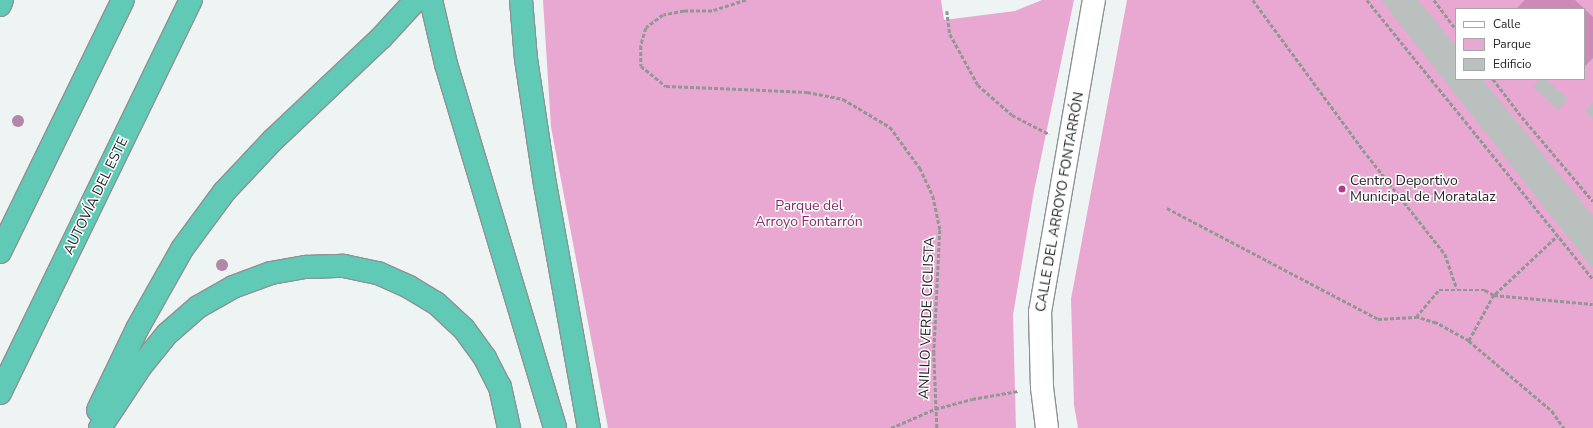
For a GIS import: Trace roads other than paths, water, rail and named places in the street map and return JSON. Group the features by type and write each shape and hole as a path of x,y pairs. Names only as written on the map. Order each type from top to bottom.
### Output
{"highway":[{"path":"0,5 2,0"},
{"path":"0,252 123,0"},
{"name":"AUTOVÍA DEL ESTE","path":"0,393 192,0"},
{"path":"89,428 137,329 182,249 224,192 272,140 423,0 446,64 555,428"},
{"path":"521,0 526,59 540,153 588,428"},
{"path":"100,428 141,366 167,334 198,307 233,288 271,274 306,267 344,266 378,274 409,287 436,303 464,329 485,358 500,387 509,428"}],"street":[{"name":"CALLE DEL ARROYO FONTARRÓN","path":"1047,428 1042,387 1040,312 1094,0"}],"place":[{"name":"Centro Deportivo Municipal de Moratalaz","path":"1342,189"}],"park label":[{"name":"Parque del Arroyo Fontarrón","path":"809,214"}]}
